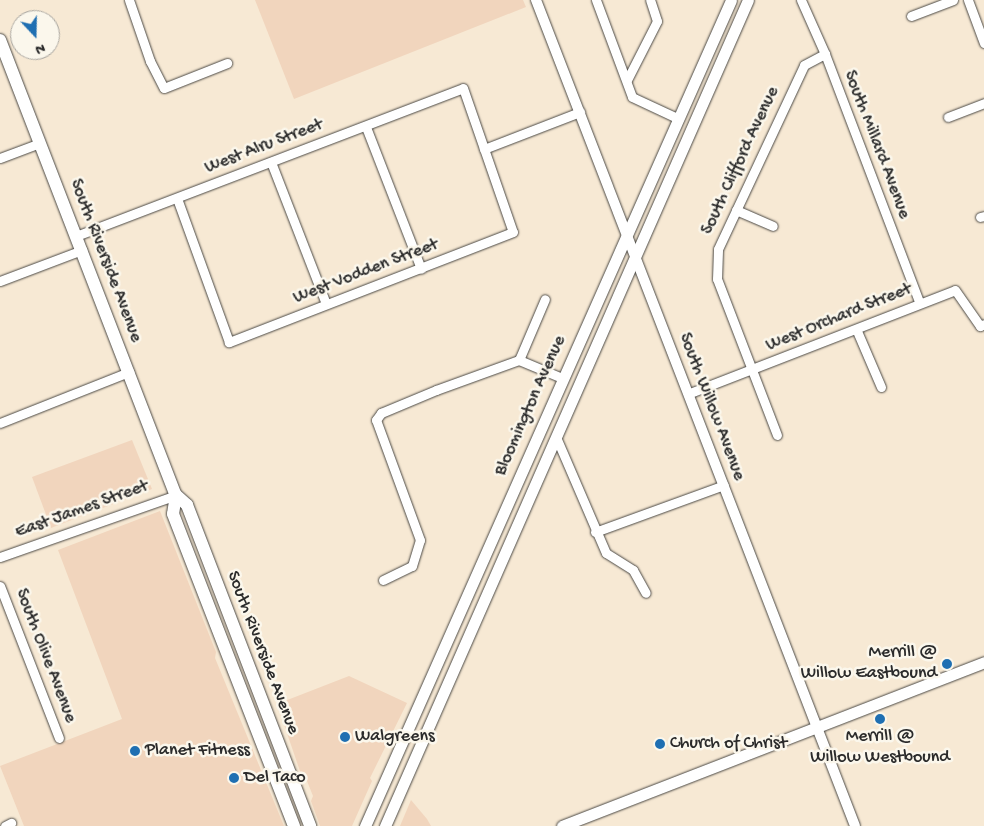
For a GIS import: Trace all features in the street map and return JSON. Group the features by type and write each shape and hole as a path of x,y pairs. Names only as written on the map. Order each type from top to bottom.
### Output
{"main road":[{"name":"Bloomington Avenue","path":"364,826 730,0"},
{"name":"Bloomington Avenue","path":"385,826 636,259 748,0"},
{"name":"South Riverside Avenue","path":"0,40 176,495 187,505 310,826"},
{"name":"South Riverside Avenue","path":"176,495 174,514 294,826"},
{"path":"562,826 984,662"}],"street":[{"path":"129,0 150,61 164,88 227,63"},
{"name":"South Willow Avenue","path":"536,0 690,393 855,826"},
{"path":"596,0 628,80 632,97 677,118"},
{"path":"628,80 657,21 650,0"},
{"name":"South Millard Avenue","path":"801,0 825,54 919,302"},
{"path":"911,16 953,0"},
{"path":"968,0 984,44"},
{"name":"South Clifford Avenue","path":"777,435 717,279 718,249 804,65 825,54"},
{"name":"West Alru Street","path":"76,236 366,127 463,88 484,149"},
{"path":"948,117 984,103"},
{"path":"484,149 580,112"},
{"path":"366,127 421,269"},
{"path":"0,158 40,143"},
{"name":"West Vodden Street","path":"176,198 229,342 514,232 484,149"},
{"path":"271,162 326,304"},
{"path":"736,210 773,226"},
{"path":"0,282 82,250"},
{"name":"West Orchard Street","path":"690,393 857,331 919,302 956,290 980,326 984,324"},
{"path":"520,360 545,299"},
{"path":"857,331 881,387"},
{"path":"383,580 408,570 420,547 420,540 376,420 382,413 436,390 520,360 562,378"},
{"path":"0,423 129,372"},
{"path":"556,437 595,532 606,553 633,570 646,593"},
{"path":"595,532 724,485"},
{"name":"East James Street","path":"0,557 176,495"},
{"name":"South Olive Avenue","path":"0,586 59,738"}],"shaded area":[{"path":"255,0 523,0 526,7 294,99"},
{"path":"132,440 152,489 51,528 32,477"},
{"path":"160,511 216,652 215,658 284,826 24,826 0,766 122,719 58,550"},
{"path":"349,676 407,703 370,778 372,781 352,826 320,826 311,801 313,796 307,781 303,780 277,704"},
{"path":"411,800 427,819 431,826 400,826"}],"place":[{"name":"Merrill @ Willow Eastbound","path":"947,664"},
{"name":"Merrill @ Willow Westbound","path":"880,719"},
{"name":"Walgreens","path":"345,737"},
{"name":"Church of Christ","path":"660,744"},
{"name":"Planet Fitness","path":"135,751"},
{"name":"Del Taco","path":"234,778"}]}
